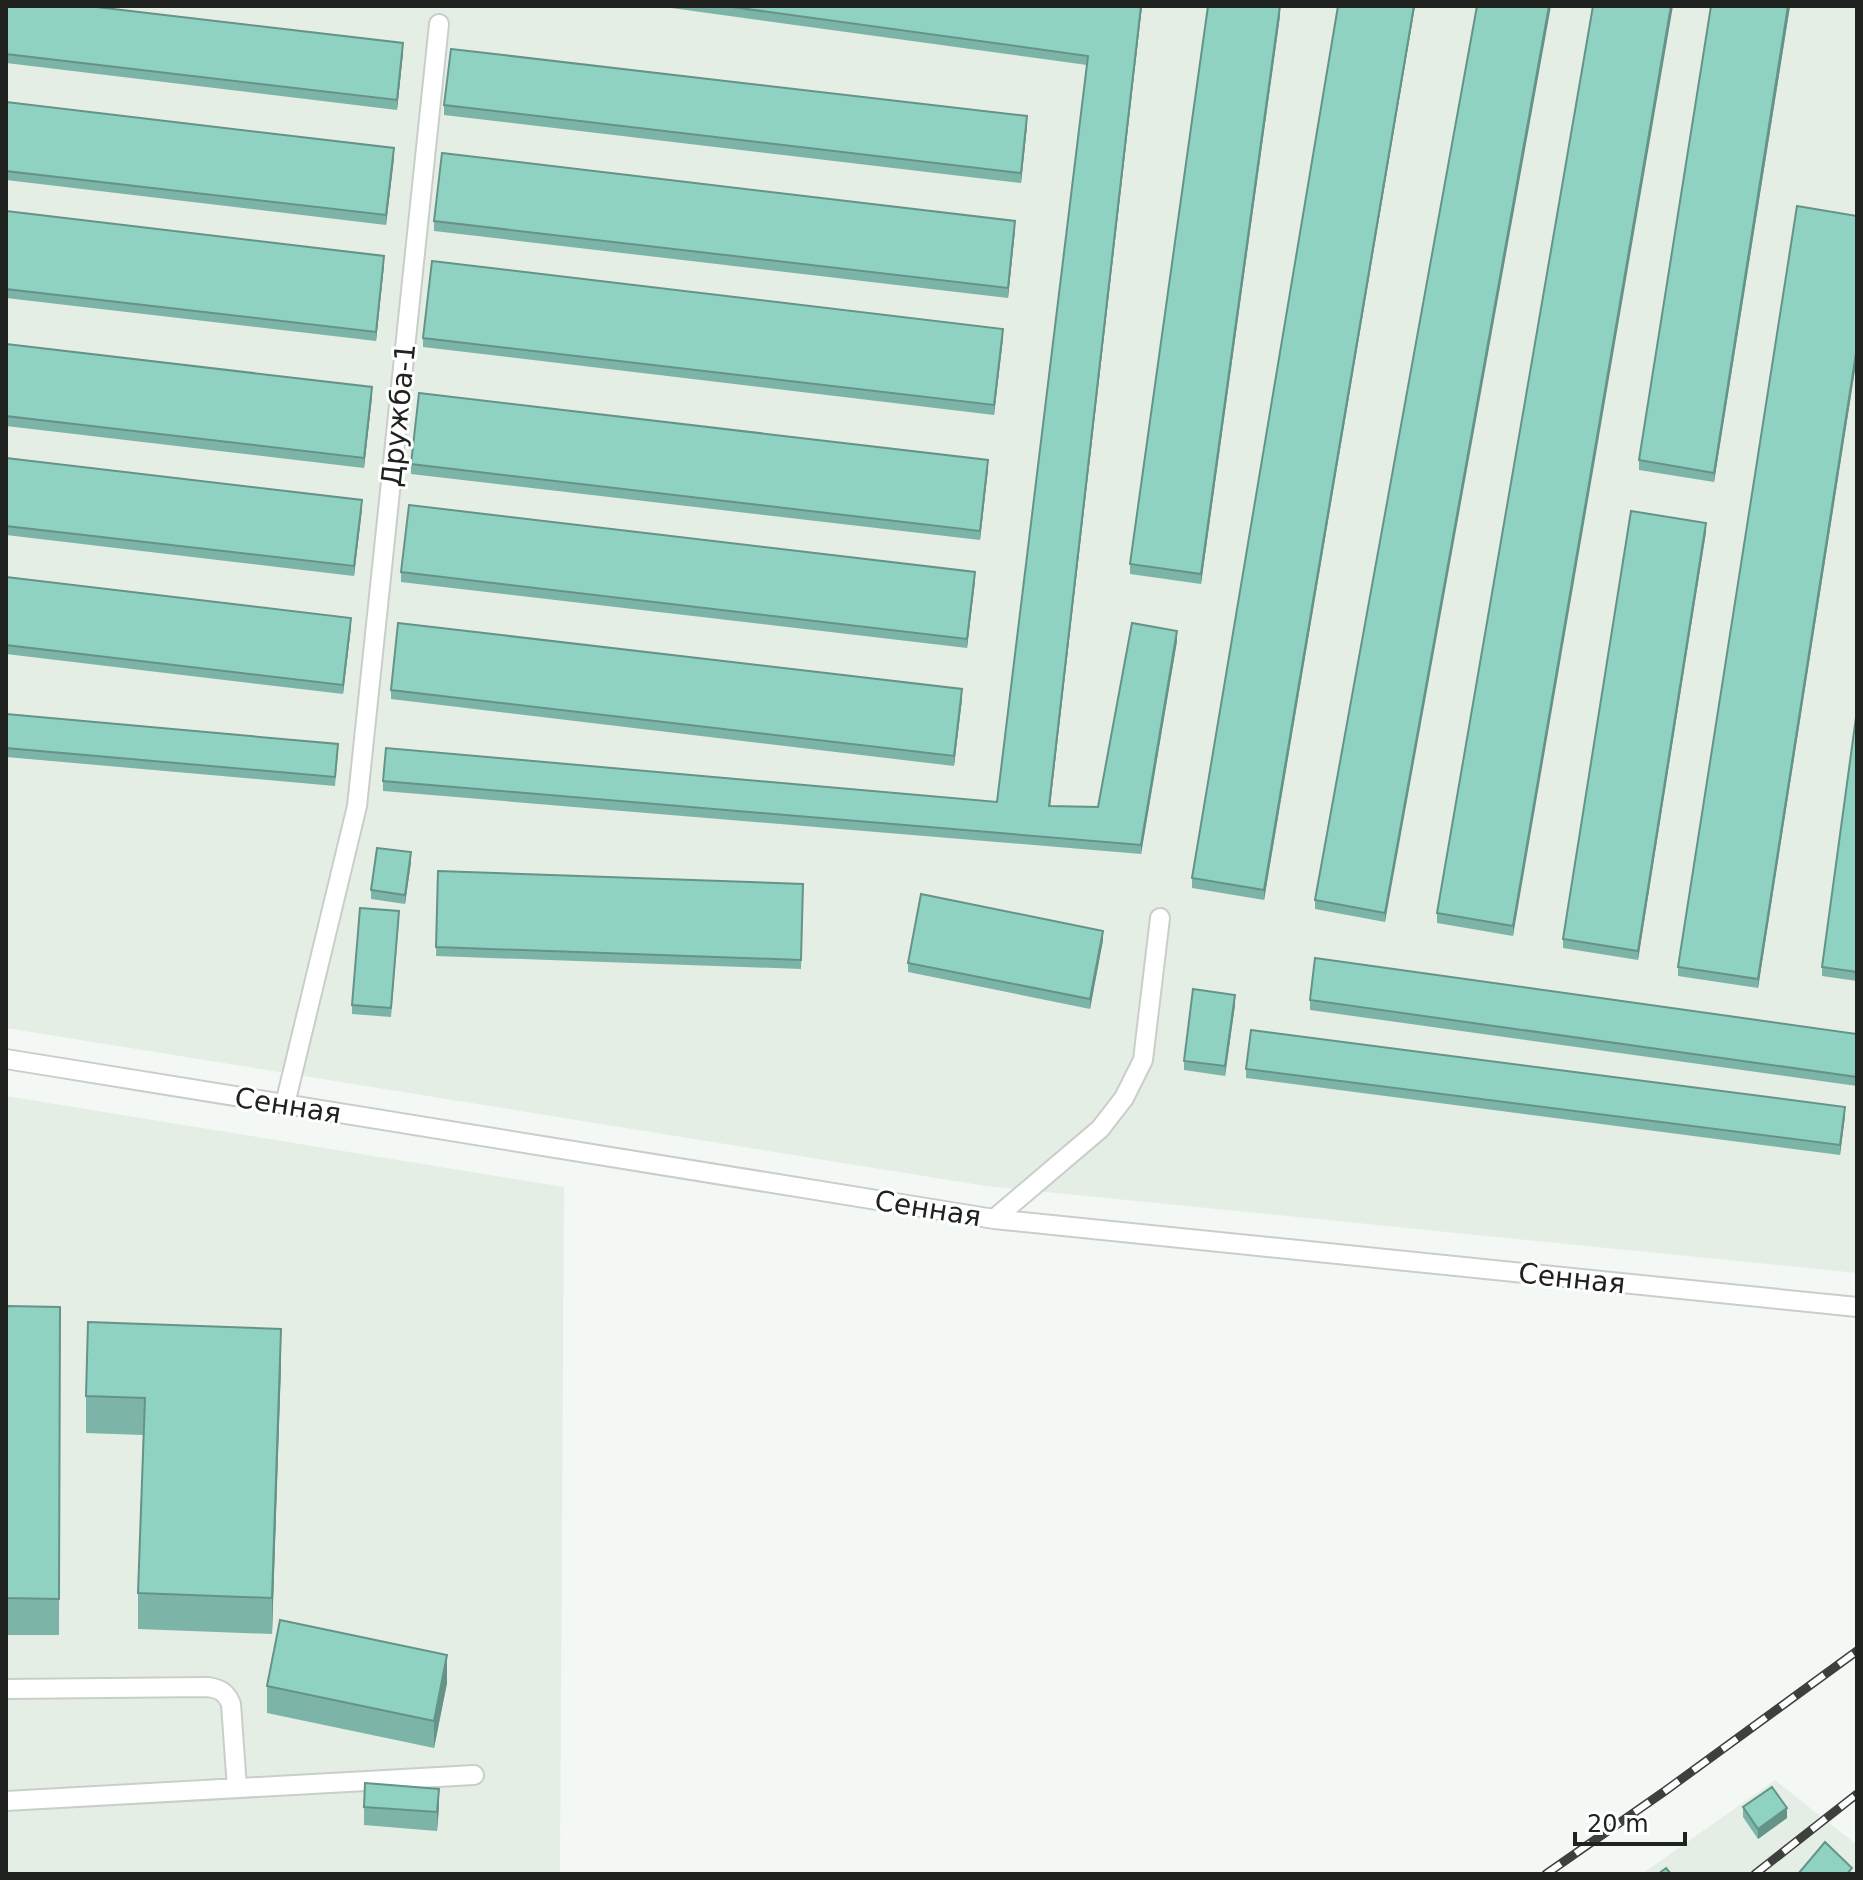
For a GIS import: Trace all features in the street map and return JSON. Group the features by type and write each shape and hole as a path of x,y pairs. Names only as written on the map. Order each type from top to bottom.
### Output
{"lane":[{"name":"Дружба-1","path":"285,1104 357,806 439,24"},
{"path":"994,1219 1100,1129 1124,1098 1143,1060 1160,918"},
{"name":"Сенная","path":"6,1059 994,1219 1857,1307"},
{"path":"6,1689 219,1689 227,1695 231,1704 237,1788"},
{"path":"6,1801 474,1775"}],"shaded area":[{"path":"6,6 1857,6 1857,1273 986,1186 6,1028"},
{"path":"6,1096 564,1187 560,1874 6,1874"},
{"path":"1775,1780 1857,1845 1857,1874 1642,1874"}],"building":[{"path":"6,6 88,6 403,43 397,100 6,54"},
{"path":"725,6 1141,6 1049,806 1098,807 1132,623 1177,631 1141,845 383,781 386,748 997,802 1088,56"},
{"path":"1208,6 1280,6 1201,574 1130,564"},
{"path":"1338,6 1414,6 1264,890 1192,878"},
{"path":"1477,6 1549,6 1385,913 1315,900"},
{"path":"1593,6 1671,6 1513,926 1437,913"},
{"path":"1711,6 1788,6 1714,473 1639,460"},
{"path":"451,49 1027,116 1021,173 444,105"},
{"path":"6,102 394,148 386,215 6,171"},
{"path":"442,153 1015,221 1008,288 434,221"},
{"path":"1797,206 1857,216 1857,347 1758,979 1678,967"},
{"path":"6,211 384,256 376,332 6,289"},
{"path":"432,261 1003,329 994,405 423,338"},
{"path":"6,344 372,387 364,458 6,416"},
{"path":"419,393 988,460 980,531 411,464"},
{"path":"6,458 362,500 354,566 6,526"},
{"path":"409,505 975,572 967,639 401,572"},
{"path":"1631,511 1706,523 1638,951 1563,939"},
{"path":"6,577 351,618 343,685 6,645"},
{"path":"398,623 962,689 954,756 391,690"},
{"path":"1857,710 1857,972 1822,967"},
{"path":"6,714 338,744 335,777 6,748"},
{"path":"377,848 411,852 405,895 371,890"},
{"path":"438,871 803,884 801,960 436,947"},
{"path":"921,894 1103,931 1090,999 908,963"},
{"path":"360,908 399,911 391,1008 352,1005"},
{"path":"1315,958 1857,1034 1857,1077 1310,1000"},
{"path":"1193,989 1235,995 1225,1066 1184,1061"},
{"path":"1251,1030 1845,1107 1840,1145 1246,1069"},
{"path":"6,1306 60,1307 59,1599 6,1598"},
{"path":"88,1322 281,1329 272,1598 138,1593 145,1398 86,1396"},
{"path":"280,1620 447,1655 434,1721 267,1686"},
{"path":"365,1783 439,1789 437,1812 364,1807"},
{"path":"1772,1787 1787,1808 1758,1829 1743,1807"},
{"path":"1825,1842 1852,1868 1847,1874 1798,1874"}],"railway":[{"path":"1546,1874 1857,1651"},
{"path":"1755,1874 1857,1794"}]}
